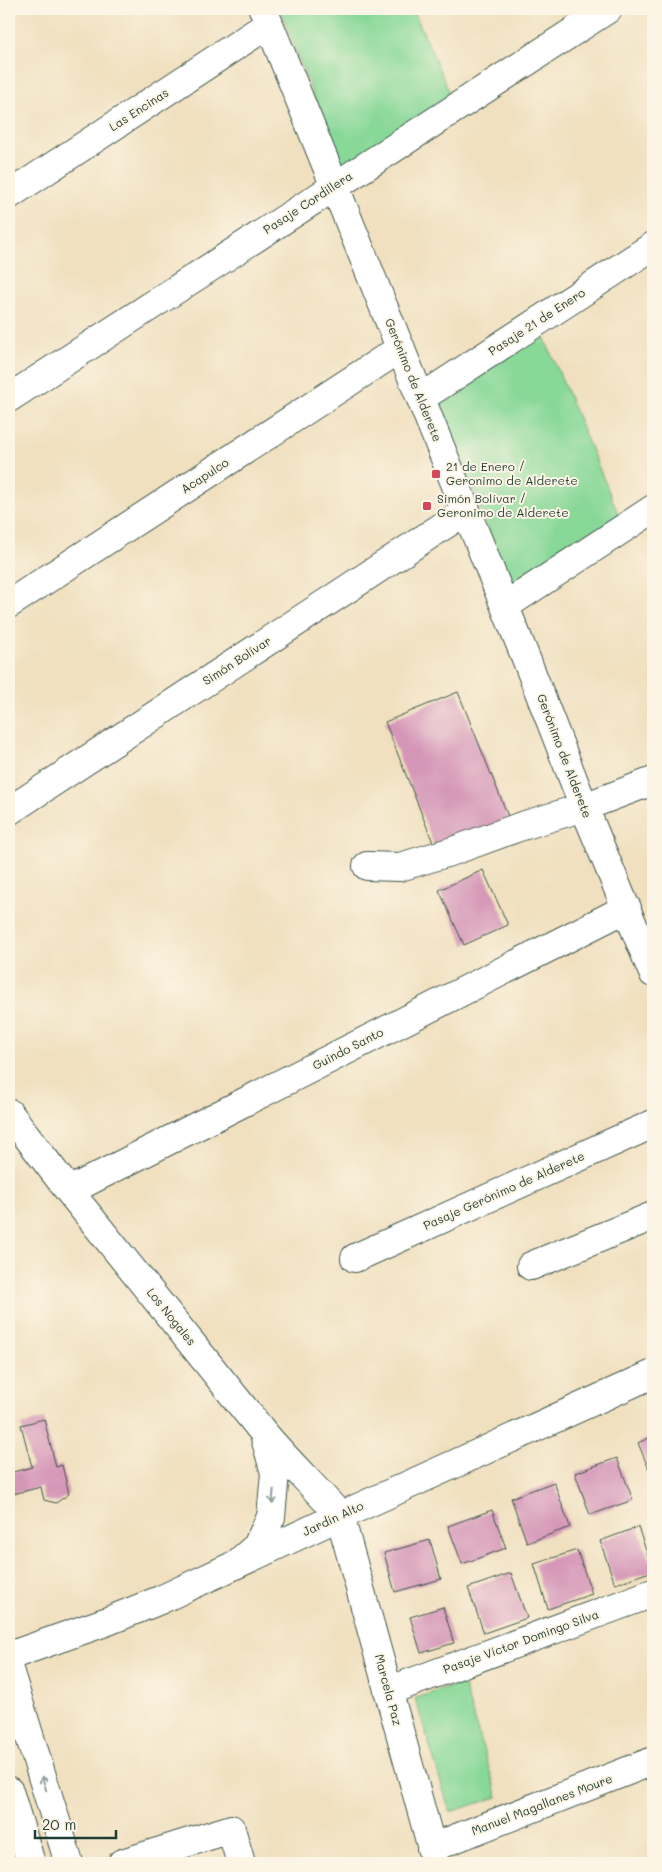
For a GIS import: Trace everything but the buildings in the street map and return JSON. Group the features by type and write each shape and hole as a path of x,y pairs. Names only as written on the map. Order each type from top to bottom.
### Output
{"street":[{"name":"Pasaje Cordillera","path":"9,398 608,9"},
{"name":"Gerónimo de Alderete","path":"266,16 505,606 584,807 653,973"},
{"name":"Las Encinas","path":"9,195 266,16"},
{"name":"Pasaje 21 de Enero","path":"421,398 653,246"},
{"name":"Acapulco","path":"9,604 400,348"},
{"path":"505,606 653,509"},
{"name":"Simón Bolívar","path":"9,811 466,511"},
{"path":"367,866 400,867 584,807 653,781"},
{"name":"Guindo Santo","path":"69,1191 627,908"},
{"name":"Los Nogales","path":"9,1113 69,1191 263,1432 340,1516"},
{"name":"Pasaje Gerónimo de Alderete","path":"355,1258 653,1124"},
{"path":"532,1266 653,1216"},
{"name":"Jardín Alto","path":"9,1656 108,1621 160,1600 653,1374"},
{"path":"236,1564 257,1546 271,1517 274,1473 263,1432"},
{"name":"Marcela Paz","path":"340,1516 434,1856"},
{"name":"Pasaje Víctor Domingo Silva","path":"388,1691 653,1593"},
{"path":"9,1670 69,1863"},
{"name":"Manuel Magallanes Moure","path":"434,1856 653,1761"},
{"path":"9,1791 31,1863"},
{"path":"122,1863 231,1829 241,1863"}],"green space":[{"path":"280,9 413,9 454,103 343,174"},
{"path":"542,332 620,518 509,588 441,403"},
{"path":"463,1683 498,1797 450,1812 415,1698"}],"place":[{"name":"21 de Enero / Geronimo de Alderete","path":"436,474"},
{"name":"Simón Bolívar / Geronimo de Alderete","path":"427,506"}]}
